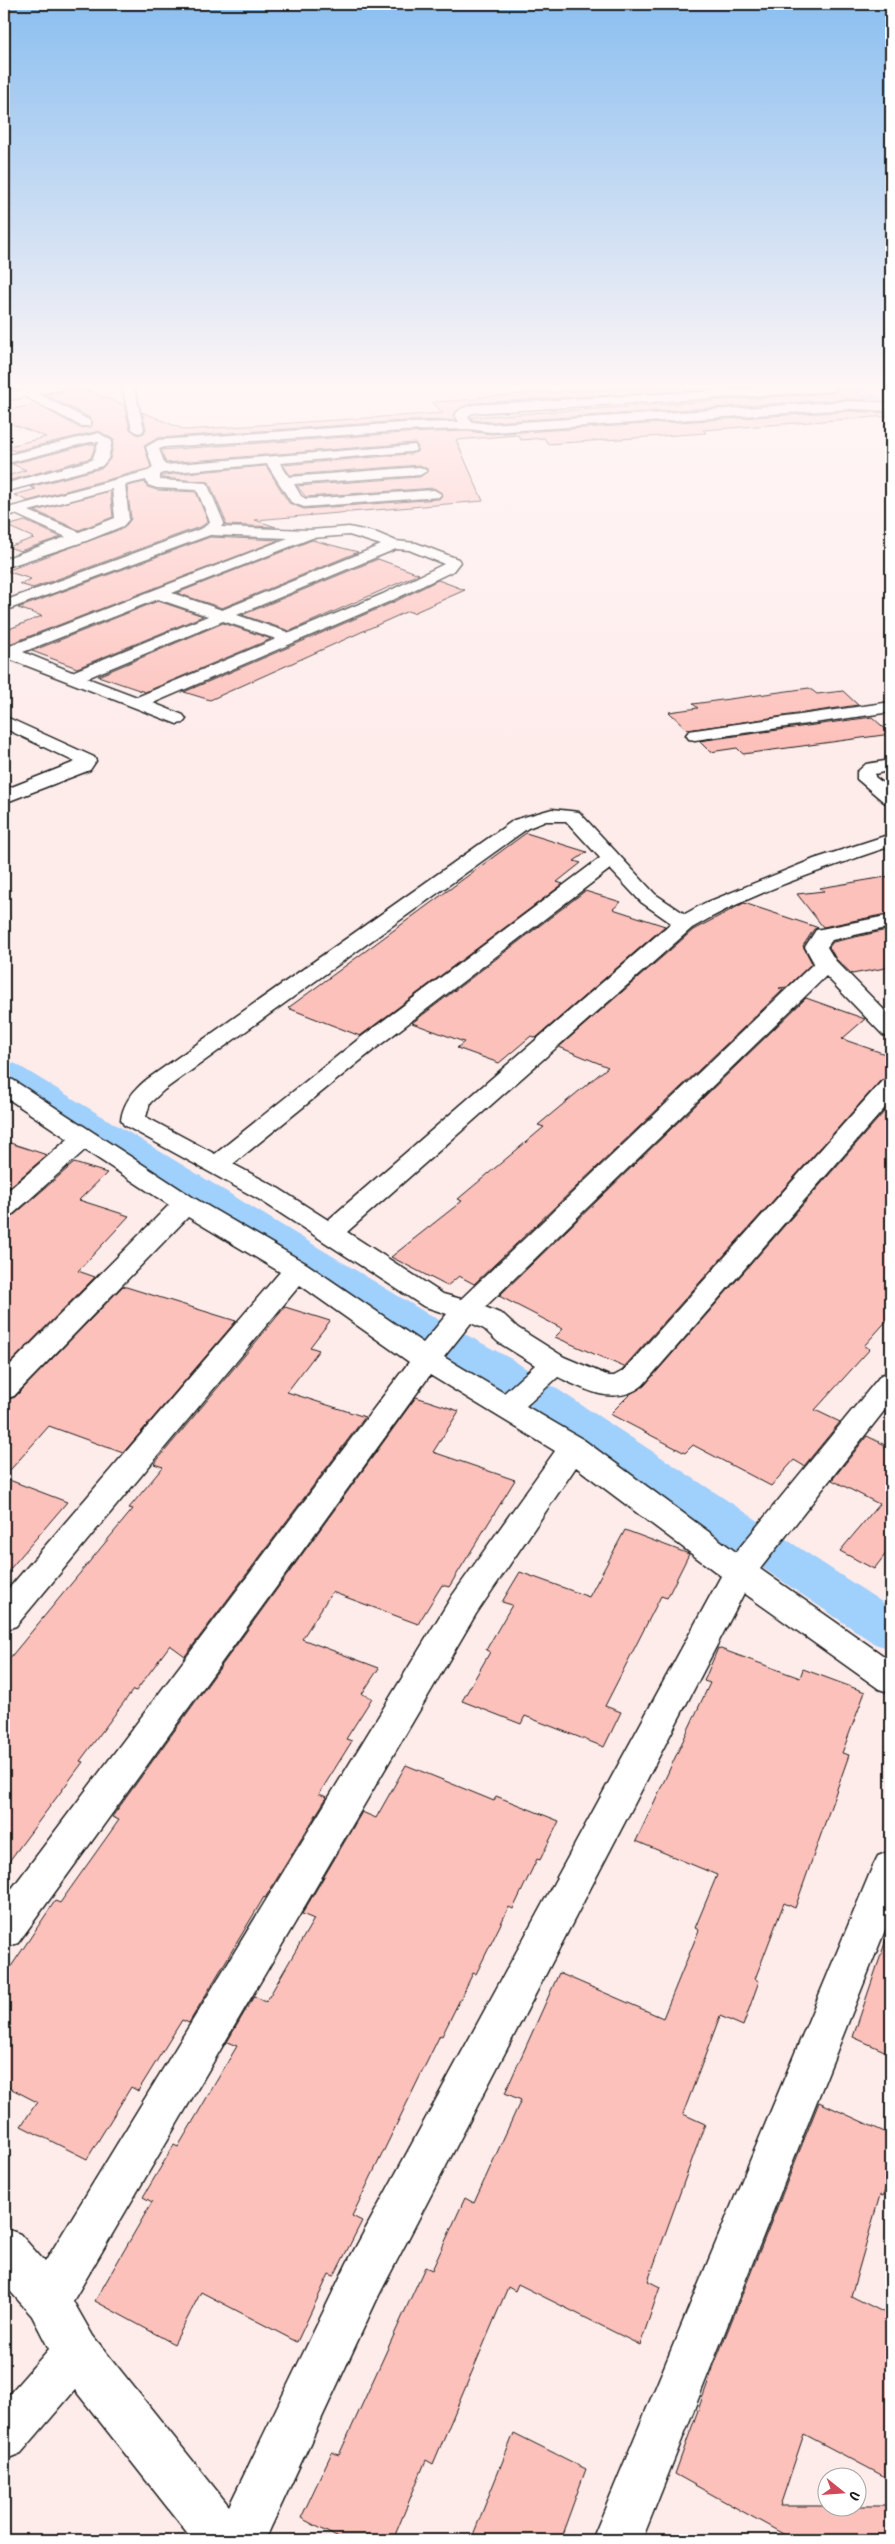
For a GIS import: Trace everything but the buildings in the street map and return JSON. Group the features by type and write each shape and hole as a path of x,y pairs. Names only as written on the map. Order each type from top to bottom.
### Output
{"street":[{"path":"10,511 30,506"},
{"path":"4,564 114,526 122,519 121,506"},
{"path":"4,606 208,531 217,523 210,506"},
{"path":"10,511 81,538"},
{"path":"139,703 388,597 448,568 453,562 411,546 394,545 372,536 349,531 310,534 208,531"},
{"path":"5,652 310,534"},
{"path":"71,678 394,545"},
{"path":"4,552 20,559"},
{"path":"156,592 289,638"},
{"path":"5,652 177,719"},
{"path":"695,735 891,707"},
{"path":"4,721 87,761 83,766 4,797"},
{"path":"891,765 873,768 866,772 866,779 891,798"},
{"path":"684,923 648,898 572,816 547,814 536,816 505,836 142,1097 134,1108 133,1120 218,1164 269,1194 433,1300 463,1313 494,1322 547,1370 604,1386 622,1386 633,1378 891,1086"},
{"path":"329,1234 684,923 710,908 821,863 891,840"},
{"path":"218,1164 368,1043 611,859"},
{"path":"887,1020 826,964 816,947 824,934 891,921"},
{"path":"4,1930 463,1313 826,964"},
{"path":"4,1085 185,1204 297,1270 510,1405 573,1448 891,1679"},
{"path":"4,1208 84,1138"},
{"path":"4,1389 185,1204"},
{"path":"4,1617 297,1270"},
{"path":"510,1405 547,1370"},
{"path":"239,2540 363,2279 741,1571 891,1382"},
{"path":"48,2300 464,1605 573,1448"},
{"path":"617,2540 891,1868"},
{"path":"4,2250 48,2300 76,2353 224,2540"},
{"path":"4,2436 76,2353"}],"waterway":[{"path":"4,1071 414,1323 499,1370 891,1631"}]}
